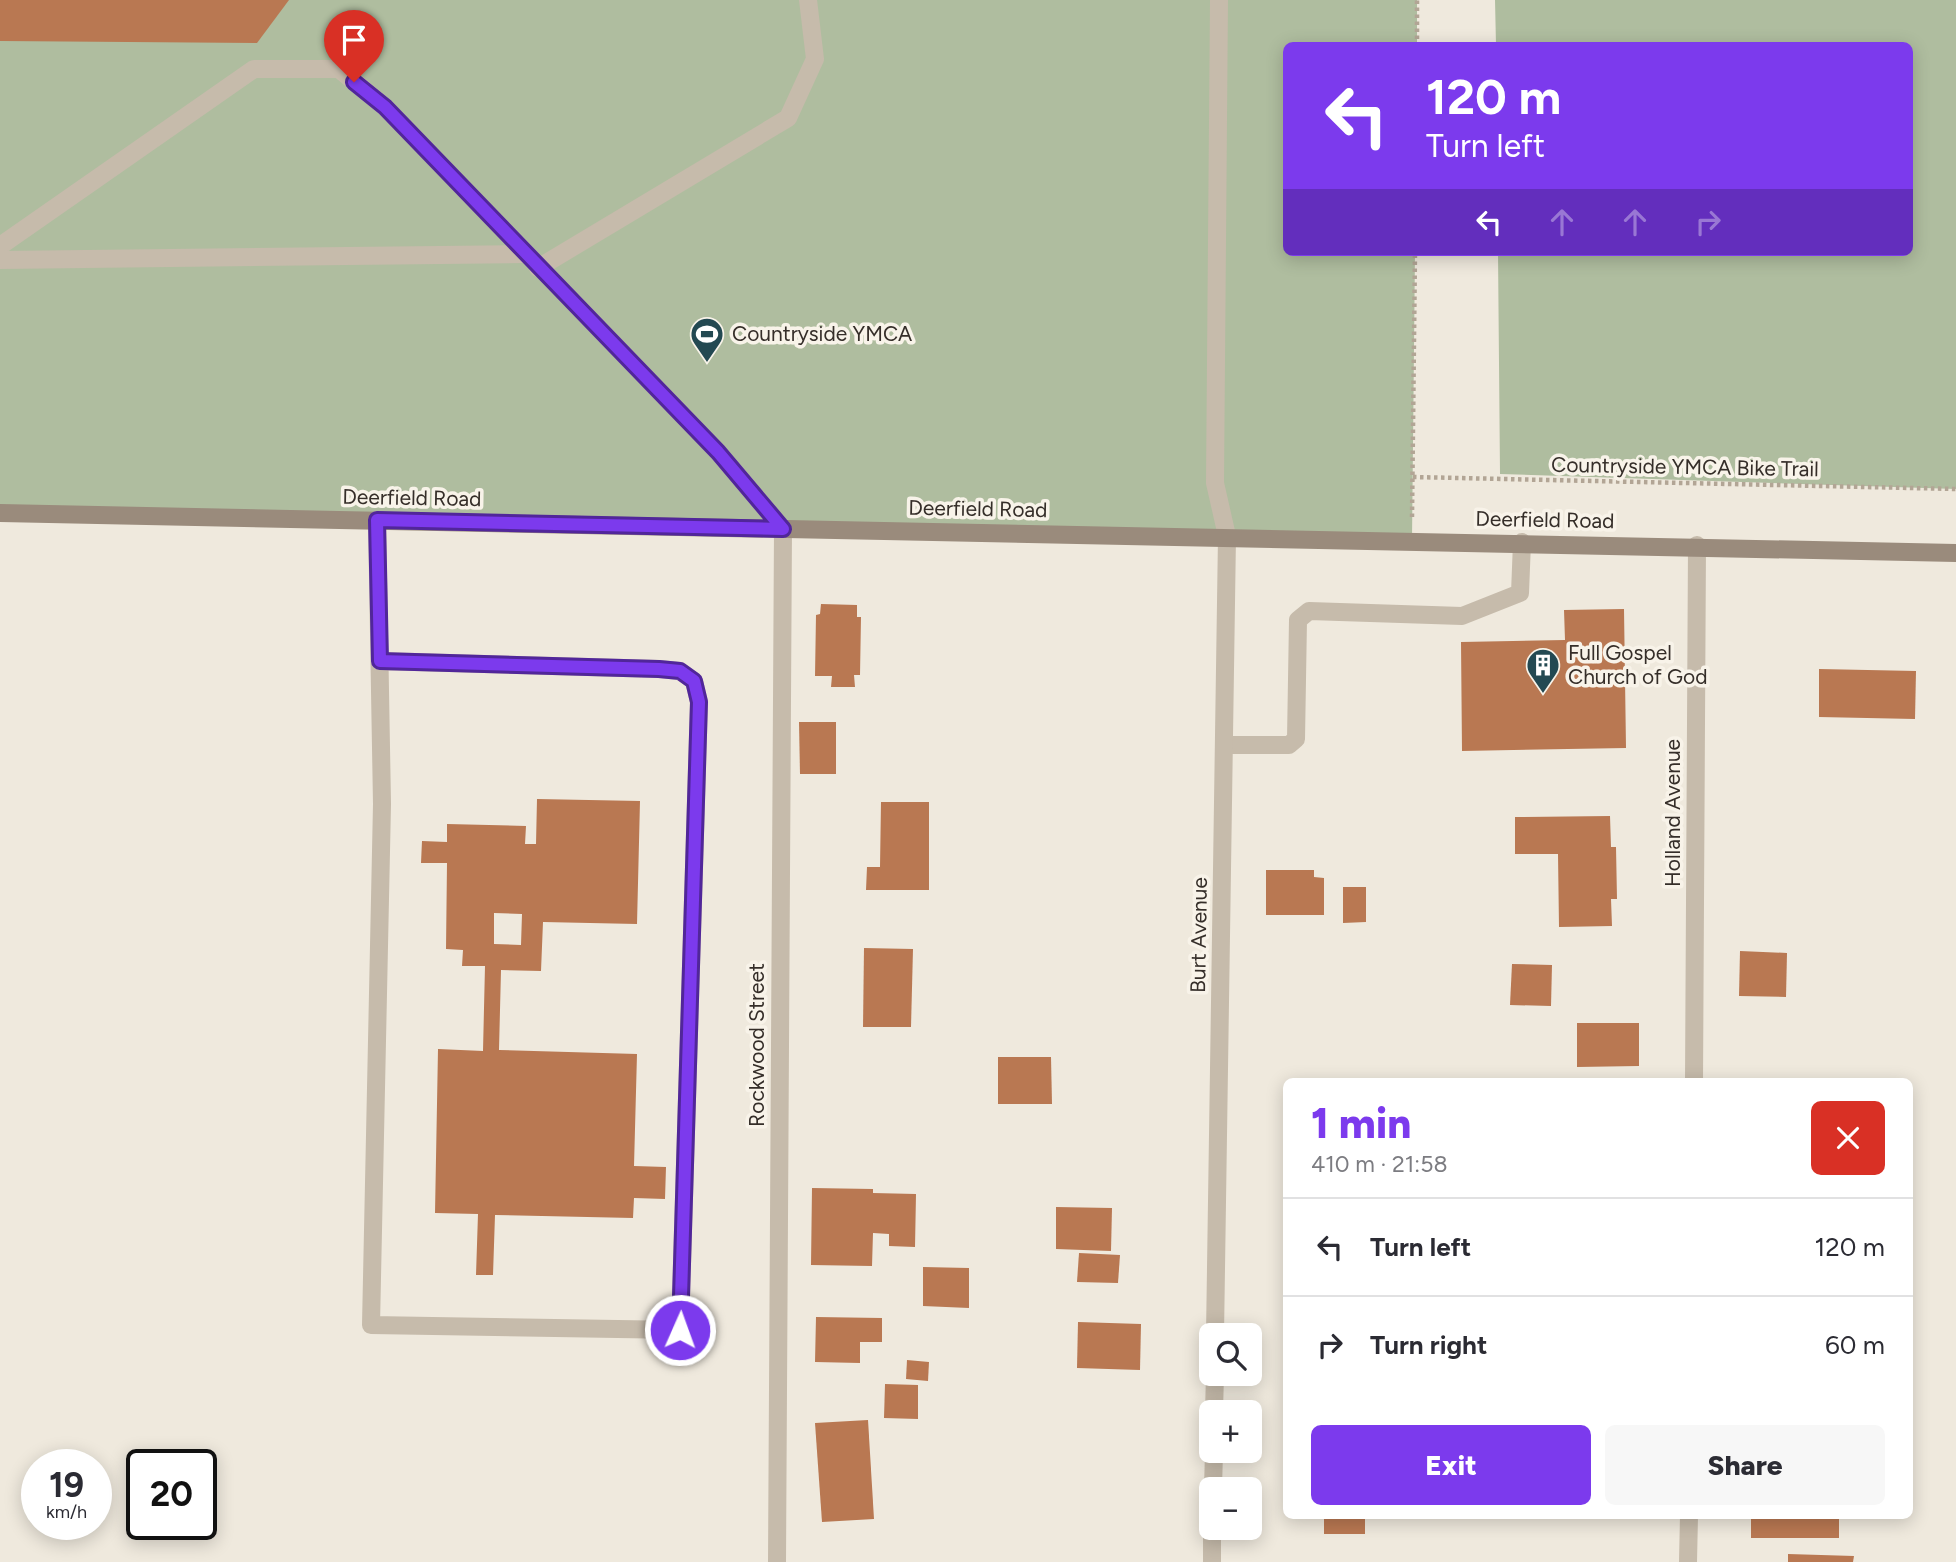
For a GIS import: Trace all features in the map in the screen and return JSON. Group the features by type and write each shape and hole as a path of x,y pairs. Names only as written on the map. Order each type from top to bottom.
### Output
{"street":[{"path":"538,268 788,117 815,59 808,0"},
{"name":"Burt Avenue","path":"1215,1323 1227,536 1215,483 1219,0"},
{"path":"0,246 254,69 339,69 385,107 718,452 783,529"},
{"path":"0,260 525,254"},
{"name":"Deerfield Road","path":"0,513 1697,545 1956,553"},
{"path":"377,520 382,804 372,1325 680,1330 699,702 694,681 680,671 659,669 380,661"},
{"name":"Rockwood Street","path":"777,1562 783,529"},
{"path":"1224,745 1289,745 1296,739 1298,620 1309,611 1462,616 1520,593 1522,542"},
{"name":"Holland Avenue","path":"1694,1078 1697,545"},
{"path":"1688,1562 1689,1519"},
{"path":"1212,1540 1212,1562"}],"path":[{"path":"1417,0 1417,42"},
{"path":"1412,516 1415,256"},
{"name":"Countryside YMCA Bike Trail","path":"1413,477 1956,489"}],"green space":[{"name":"Countryside YMCA","path":"0,0 1417,0 1417,42 1283,42 1283,256 1415,256 1412,540 0,513"},
{"path":"1495,0 1956,0 1956,489 1500,474 1498,256 1913,256 1913,42 1496,42"}],"building":[{"path":"0,0 289,0 257,43 0,41"},
{"path":"821,604 857,605 857,617 861,617 860,675 854,675 855,687 831,687 832,676 815,676 816,615 820,614"},
{"name":"Full Gospel Church of God","path":"1624,609 1626,748 1462,751 1461,642 1565,640 1564,610"},
{"path":"1819,669 1916,671 1915,719 1819,717"},
{"path":"799,722 836,722 836,774 800,774"},
{"path":"537,799 640,801 637,924 543,922 541,971 501,970 499,1050 637,1054 634,1166 666,1167 665,1199 634,1198 633,1218 495,1215 493,1275 476,1275 478,1214 435,1213 438,1049 483,1051 485,966 462,966 463,950 446,949 447,863 421,863 422,841 447,842 447,824 526,826 525,844 536,844","holes":["494,913 522,914 521,945 494,944"]},
{"path":"881,802 929,802 929,890 866,890 867,867 880,867"},
{"path":"1610,816 1611,847 1616,847 1617,899 1611,899 1612,926 1559,927 1558,854 1515,854 1515,817"},
{"path":"1266,870 1314,870 1314,877 1324,878 1324,915 1266,915"},
{"path":"1343,887 1366,887 1366,922 1343,923"},
{"path":"864,948 913,949 911,1027 863,1027"},
{"path":"1740,951 1787,953 1786,997 1739,996"},
{"path":"1512,964 1552,965 1551,1006 1510,1005"},
{"path":"1577,1023 1639,1023 1639,1066 1577,1067"},
{"path":"998,1057 1051,1057 1052,1104 998,1104"},
{"path":"812,1188 873,1189 873,1193 916,1194 915,1247 889,1246 889,1234 873,1233 872,1266 811,1265"},
{"path":"1056,1207 1112,1208 1111,1251 1056,1249"},
{"path":"1079,1253 1120,1255 1118,1283 1077,1282"},
{"path":"923,1267 969,1268 969,1308 923,1306"},
{"path":"816,1317 882,1318 882,1342 860,1342 860,1363 815,1362"},
{"path":"1078,1322 1141,1324 1140,1370 1077,1368"},
{"path":"907,1360 929,1362 928,1381 906,1379"},
{"path":"885,1384 918,1385 918,1419 884,1418"},
{"path":"868,1420 874,1519 822,1522 815,1423"},
{"path":"1324,1519 1365,1519 1365,1534 1324,1534"},
{"path":"1751,1519 1839,1519 1839,1538 1751,1538"},
{"path":"1788,1554 1854,1556 1853,1562 1788,1562"}],"place":[{"name":"Countryside YMCA","path":"707,364"},
{"name":"Full Gospel Church of God","path":"1543,695"}],"route":[{"path":"354,82 385,107 718,452 783,529 377,520 380,661 659,669 680,671 694,681 699,702 680,1330"}]}
